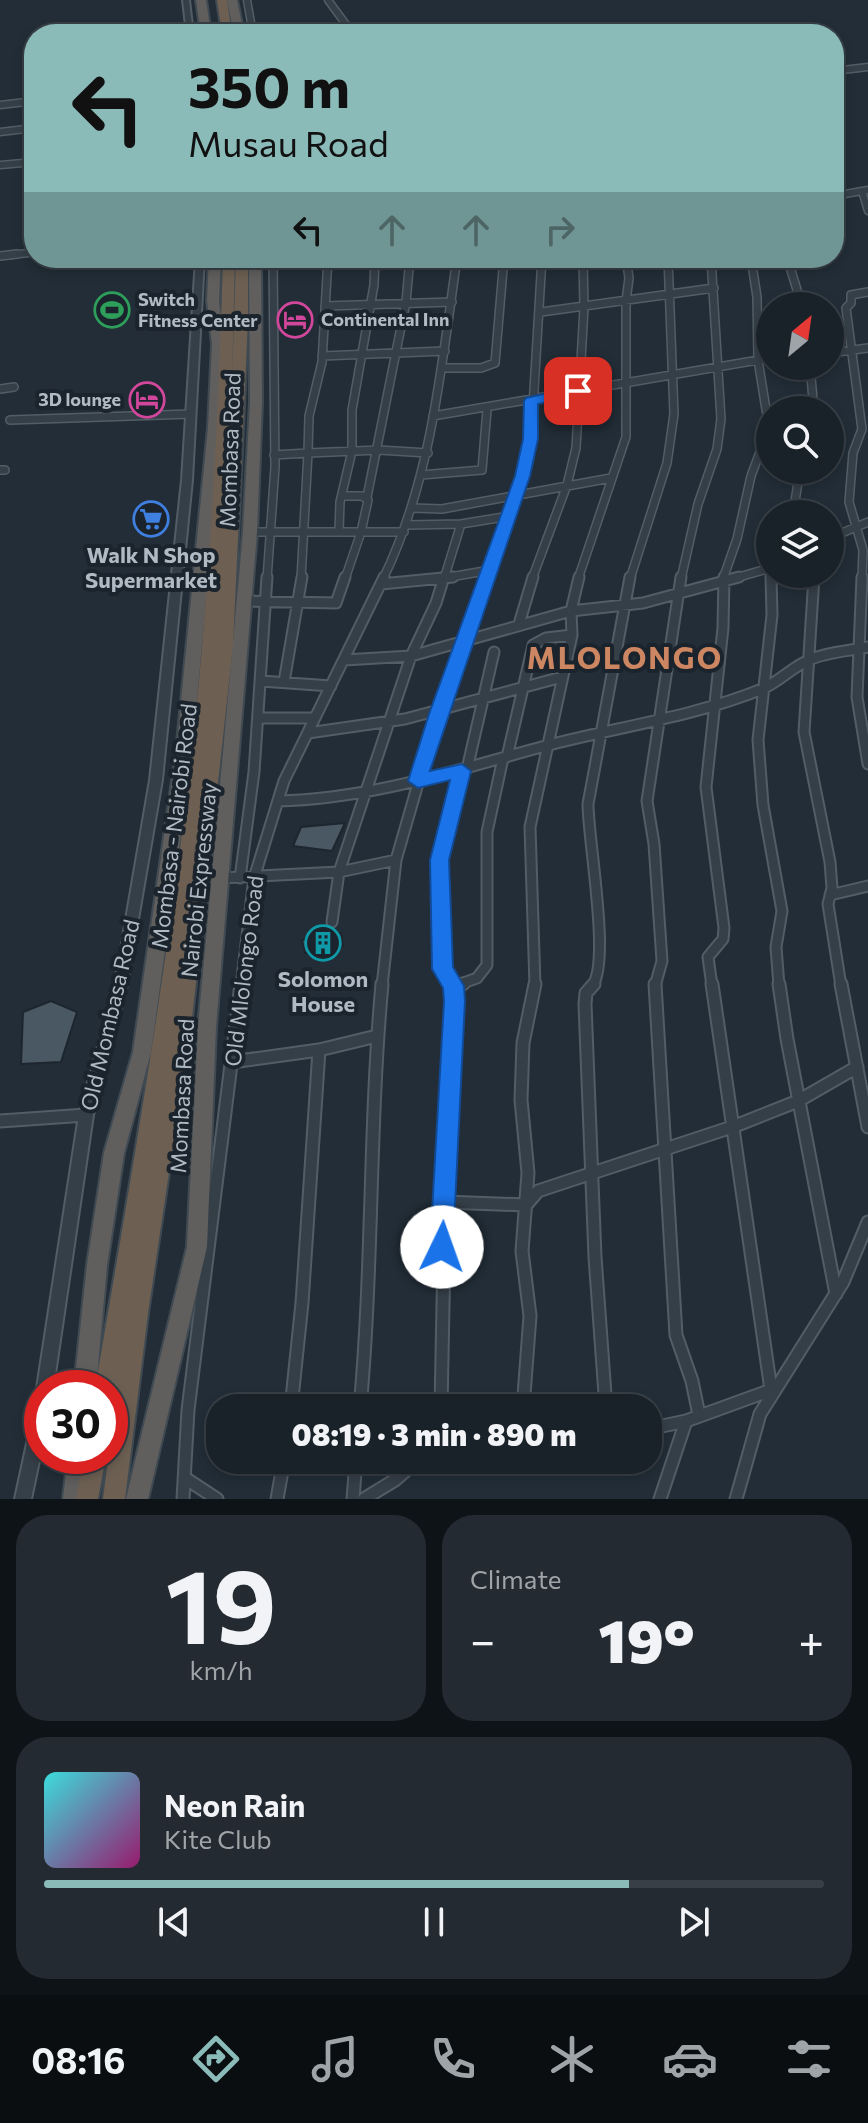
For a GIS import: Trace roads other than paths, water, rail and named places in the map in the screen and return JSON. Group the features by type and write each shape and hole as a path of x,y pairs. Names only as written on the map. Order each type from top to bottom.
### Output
{"highway":[{"path":"201,0 205,24"},
{"path":"213,0 217,24"},
{"path":"222,0 226,24"},
{"path":"232,0 237,24"},
{"name":"Mombasa - Nairobi Road","path":"87,1370 97,1265 114,1153 142,1052 184,753 215,428 218,344 213,301 215,268"},
{"name":"Nairobi Expressway","path":"109,1370 166,1018 207,678 222,478 229,268"},
{"name":"Nairobi Expressway","path":"114,1499 137,1313 183,1018 225,646 242,334 242,268"},
{"name":"Mombasa Road","path":"137,1499 197,1247 207,1027 250,532 256,402 255,268"},
{"path":"74,1499 77,1474"},
{"path":"87,1499 92,1474"}],"street":[{"path":"186,0 189,24"},
{"path":"247,0 251,24"},
{"path":"328,0 346,24"},
{"path":"844,70 868,67"},
{"path":"0,105 24,102"},
{"path":"0,132 24,129"},
{"path":"0,165 24,163"},
{"path":"844,194 865,191 868,211"},
{"path":"0,256 24,254"},
{"name":"Old Mombasa Road","path":"48,1370 86,1115 120,989 146,847 172,639 199,268"},
{"path":"240,878 258,718 275,467 273,268"},
{"path":"284,682 304,562 309,416 321,373 327,268"},
{"path":"339,532 342,496 352,451 352,410 374,268"},
{"path":"245,601 336,603 361,532 379,450 379,428 406,303 409,268"},
{"name":"Old Mlolongo Road","path":"183,1499 188,1410 254,878 278,801 406,529 428,453 456,268"},
{"path":"443,368 481,368 495,363 503,268"},
{"path":"361,1394 377,1036 396,860 438,714 510,516 531,439 542,268"},
{"path":"519,624 528,590 567,485 576,448 583,268"},
{"path":"524,1394 530,1316 522,1251 528,1173 521,1100 523,1043 535,985 530,827 572,635 571,611 580,570 626,437 628,268"},
{"path":"605,1394 599,1337 585,1004 586,993 598,979 600,930 588,832 588,804 631,572 667,463 674,414 669,342 669,268"},
{"path":"660,1499 692,1418 692,1381 676,1335 655,997 655,977 662,961 654,844 647,801 677,595 698,504 717,449 721,419 712,268"},
{"path":"753,268 756,292"},
{"path":"790,268 798,292"},
{"path":"541,312 714,288"},
{"path":"868,292 851,295 851,303 846,308 860,388 862,429 853,453 849,502 863,550 863,648 857,697 868,764"},
{"path":"325,306 452,302"},
{"path":"844,352 868,348"},
{"path":"322,356 445,351"},
{"path":"433,416 487,410 756,360"},
{"path":"761,380 769,428 751,476 737,539 723,580 723,628 706,787 724,928 723,939 708,957 773,1389"},
{"path":"0,389 14,387"},
{"path":"421,475 482,470 487,410"},
{"path":"10,420 191,414"},
{"path":"274,455 379,450 428,453"},
{"path":"251,467 275,467"},
{"path":"412,508 442,509 611,478"},
{"path":"342,496 367,497"},
{"path":"250,532 361,532 461,524 510,516"},
{"path":"844,531 868,522"},
{"path":"332,922 339,872 411,656 445,578 461,524"},
{"path":"381,584 490,570"},
{"path":"344,660 411,656 571,611 625,606 677,595 756,572"},
{"path":"771,588 758,736 759,773 782,911 782,921 775,932 776,954 798,1101 836,1294"},
{"path":"813,588 804,732 830,862 832,936 868,1127"},
{"path":"454,986 474,981 482,975 487,965 487,832 533,645 546,638 572,635"},
{"path":"278,801 324,800 365,794 601,732 660,720 764,688 810,659 863,648"},
{"path":"441,1394 445,1293 442,1247 454,986 442,969 440,860 494,652"},
{"path":"308,733 438,714 562,677"},
{"path":"261,681 331,686"},
{"path":"258,718 315,718"},
{"path":"220,878 339,872 396,860"},
{"path":"830,895 868,886"},
{"path":"232,1062 319,1050 377,1036"},
{"path":"292,1394 302,1303 319,1050"},
{"path":"526,1205 538,1191 735,1126 798,1101 857,1067"},
{"path":"0,1121 86,1115"},
{"path":"444,1202 526,1205"},
{"path":"736,1499 760,1414 836,1294 868,1222"},
{"path":"662,1426 773,1389"},
{"path":"23,1499 28,1474"},
{"path":"277,1499 281,1474"},
{"path":"353,1499 355,1474"},
{"path":"364,1499 402,1474"},
{"path":"185,1478 217,1499"}],"place":[{"name":"Switch Fitness Center","path":"112,310"},
{"name":"Continental Inn","path":"295,320"},
{"name":"3D lounge","path":"147,400"},
{"name":"Walk N Shop Supermarket","path":"151,519"},
{"name":"Solomon House","path":"323,943"}],"district":[{"name":"MLOLONGO","path":"625,659"}]}
